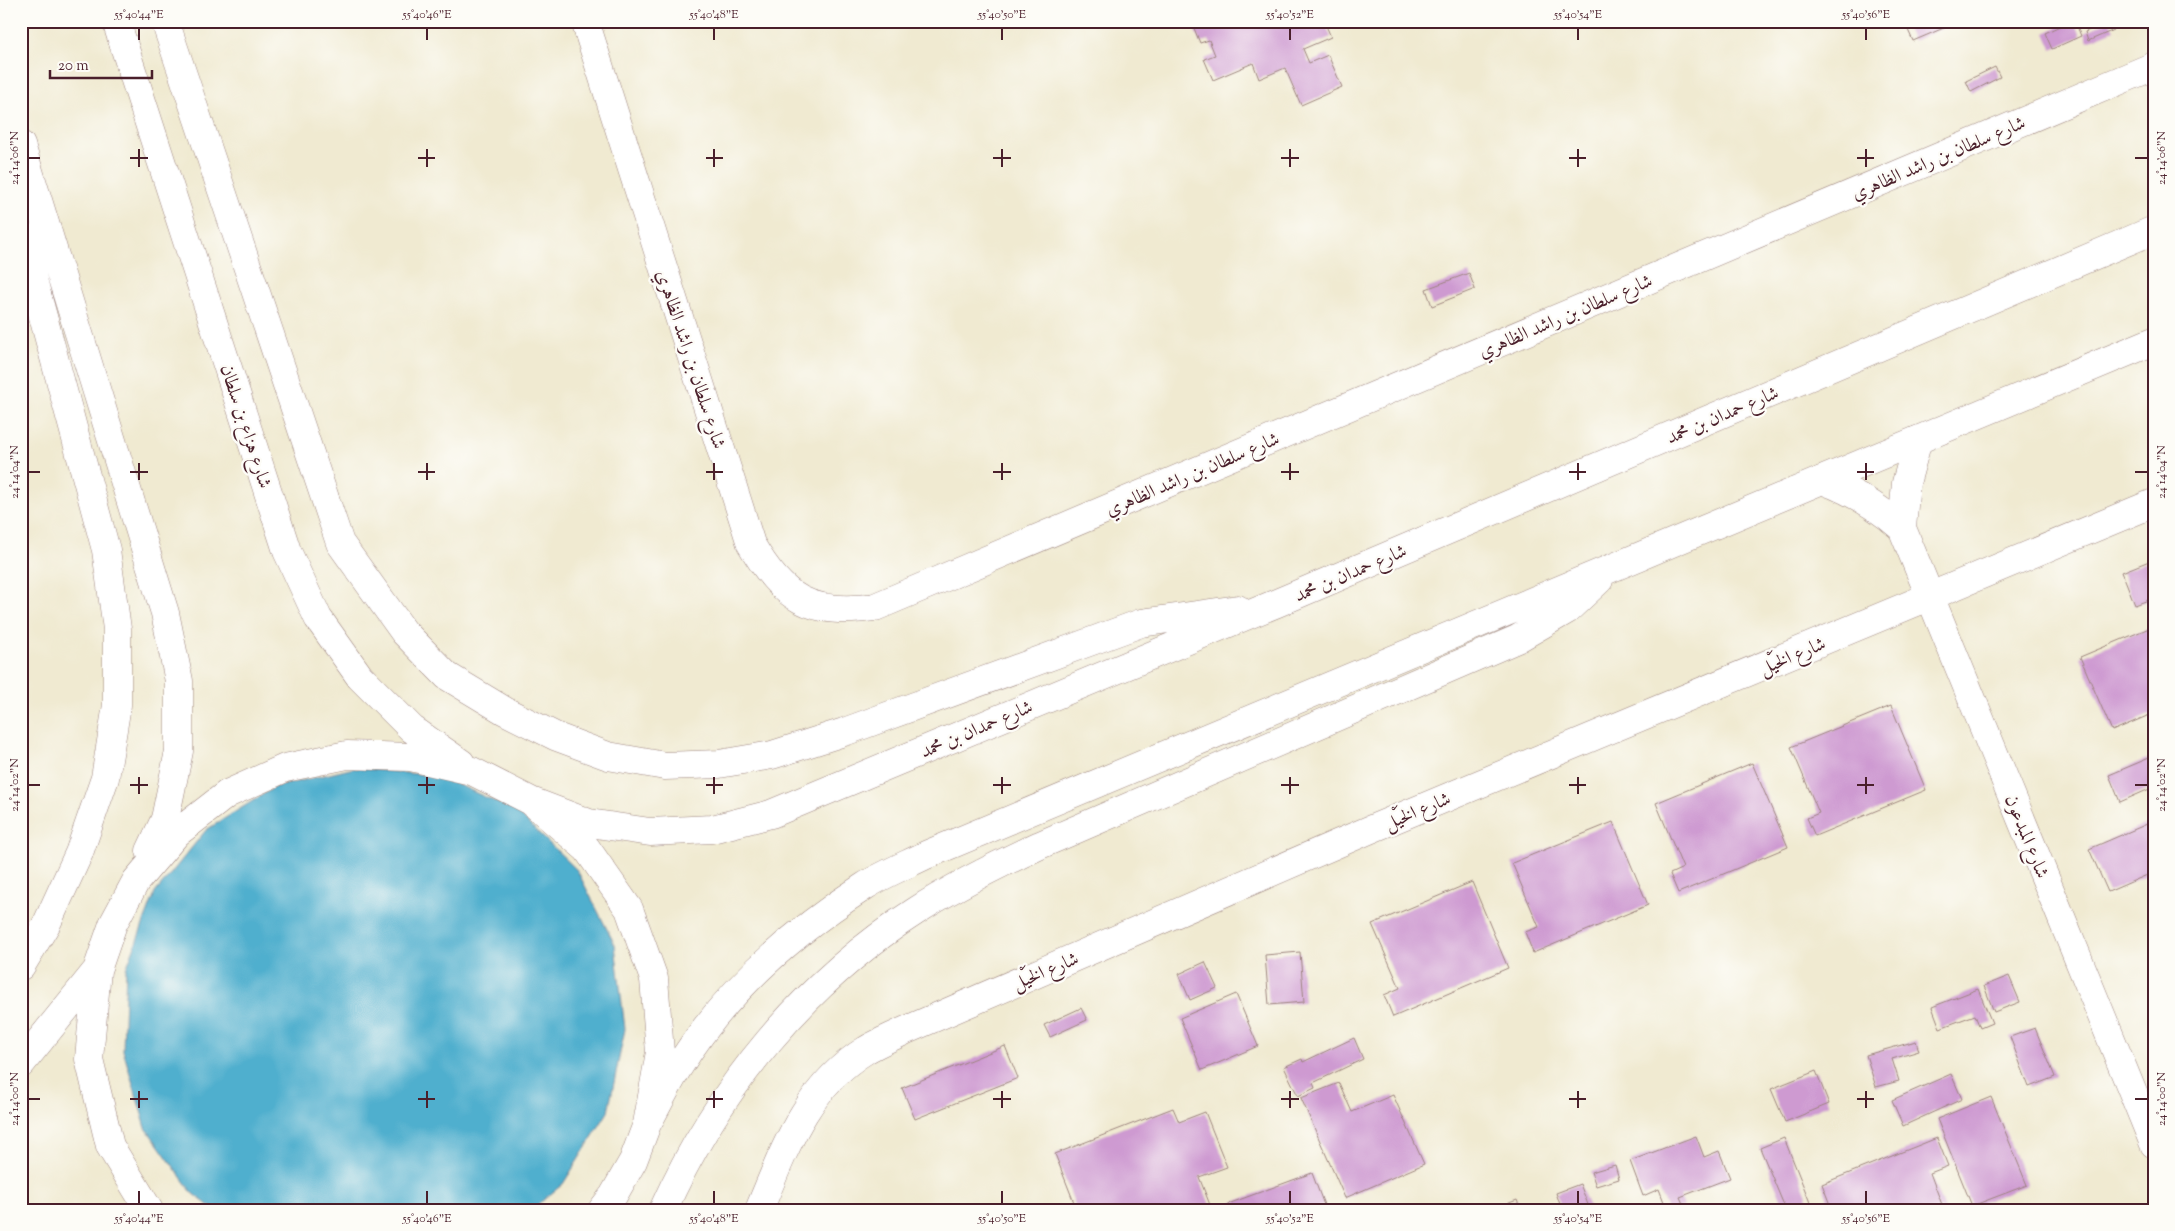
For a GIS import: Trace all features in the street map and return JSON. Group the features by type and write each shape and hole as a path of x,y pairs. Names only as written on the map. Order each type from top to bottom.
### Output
{"main road":[{"name":"شارع هزاع بن سلطان","path":"116,21 288,551 318,618 360,678 412,729 472,771"},
{"path":"165,21 340,543 404,632 447,676 505,711 557,737 608,756 665,766 718,764 772,755 844,732 1141,623 1277,604"},
{"name":"شارع سلطان بن راشد الظاهري","path":"585,21 751,544 766,570 788,592 814,606 848,611 875,607 2154,66"},
{"path":"21,145 165,613 179,682 179,751 165,819 136,881 113,924 97,970 89,1059 110,1146 149,1210"},
{"name":"شارع حمدان بن محمد","path":"531,801 589,823 650,832 712,830 771,814 1277,604 2154,230"},
{"path":"21,235 106,550 117,629 117,705 105,778 79,853 47,923 21,966"},
{"path":"602,1210 613,1196 632,1161 647,1124 685,1059 718,1014 762,965 812,922 867,885 926,855 2154,341"},
{"name":"شارع المبدعون","path":"1918,440 1906,483 1902,528 2154,1144"},
{"name":"شارع المبدعون","path":"1822,480 1844,488 1865,499 1902,528"},
{"name":"شارع الخَيْل","path":"760,1210 785,1146 805,1109 832,1076 873,1046 1369,830 2154,503"},
{"path":"663,1210 676,1181 715,1115 759,1051 807,1000 859,953 915,911 976,875 1040,845 1517,639 1567,610 1609,570"},
{"path":"136,881 177,833 227,794 285,768 347,756 374,756 411,757 472,771 531,801 588,849 629,909 654,979 660,1052 647,1124"},
{"path":"21,1064 97,970"}],"water":[{"path":"354,768 439,776 516,811 577,870 615,945 625,1029 608,1112 563,1184 531,1210 215,1210 193,1194 146,1128 123,1050 126,969 155,893 206,830 275,787"}],"building":[{"path":"1191,21 1324,21 1331,37 1303,49 1309,63 1328,55 1342,87 1301,105 1285,68 1259,79 1253,63 1213,80 1204,59 1215,55 1209,40 1200,43"},
{"path":"1904,21 1960,21 1913,41"},
{"path":"2070,21 2075,21 2081,36 2052,49 2045,33"},
{"path":"2109,21 2114,30 2088,41 2085,32"},
{"path":"1995,67 2000,77 1971,92 1966,81"},
{"path":"1469,273 1475,289 1432,306 1426,289"},
{"path":"2154,559 2154,598 2135,605 2122,572"},
{"path":"2154,626 2154,713 2112,731 2080,657"},
{"path":"1891,706 1926,790 1815,836 1807,818 1819,813 1791,747"},
{"path":"2154,756 2154,787 2120,802 2109,775"},
{"path":"1752,763 1788,847 1678,893 1670,874 1683,868 1656,803"},
{"path":"2154,821 2154,872 2108,892 2089,849"},
{"path":"1613,822 1648,905 1533,953 1525,932 1539,927 1512,863"},
{"path":"1472,882 1508,968 1393,1017 1384,995 1400,988 1372,924"},
{"path":"1300,952 1304,1002 1269,1005 1265,955"},
{"path":"1205,962 1217,988 1190,1000 1179,974"},
{"path":"2009,976 2020,1002 1994,1012 1984,986"},
{"path":"1978,989 1992,1023 1980,1028 1975,1015 1940,1028 1932,1007"},
{"path":"1236,994 1258,1046 1202,1070 1180,1018"},
{"path":"1081,1008 1087,1020 1050,1037 1044,1025"},
{"path":"2035,1028 2055,1077 2029,1087 2010,1037"},
{"path":"1354,1038 1363,1059 1313,1083 1315,1088 1298,1096 1284,1067 1302,1059 1303,1062"},
{"path":"1916,1041 1919,1051 1892,1059 1899,1081 1876,1087 1866,1055"},
{"path":"1005,1046 1018,1078 915,1119 902,1088"},
{"path":"1816,1071 1829,1104 1785,1122 1771,1089"},
{"path":"1951,1074 1962,1099 1903,1126 1892,1100"},
{"path":"1339,1083 1352,1112 1393,1095 1424,1164 1345,1198 1301,1098"},
{"path":"1991,1097 2027,1185 1972,1206 1937,1119"},
{"path":"1173,1108 1179,1122 1205,1112 1227,1167 1199,1177 1212,1210 1077,1210 1055,1154"},
{"path":"1696,1136 1704,1157 1719,1151 1730,1178 1680,1197 1684,1206 1675,1210 1667,1210 1659,1189 1643,1196 1630,1161"},
{"path":"1784,1138 1813,1210 1786,1210 1760,1148"},
{"path":"1937,1138 1948,1166 1930,1173 1944,1210 1843,1210 1842,1208 1832,1210 1822,1184"},
{"path":"1615,1165 1619,1179 1596,1186 1591,1172"},
{"path":"1312,1173 1324,1205 1311,1210 1230,1210 1228,1204"},
{"path":"1580,1184 1590,1210 1562,1210 1556,1193"},
{"path":"1517,1200 1521,1210 1500,1210 1499,1207"}]}
